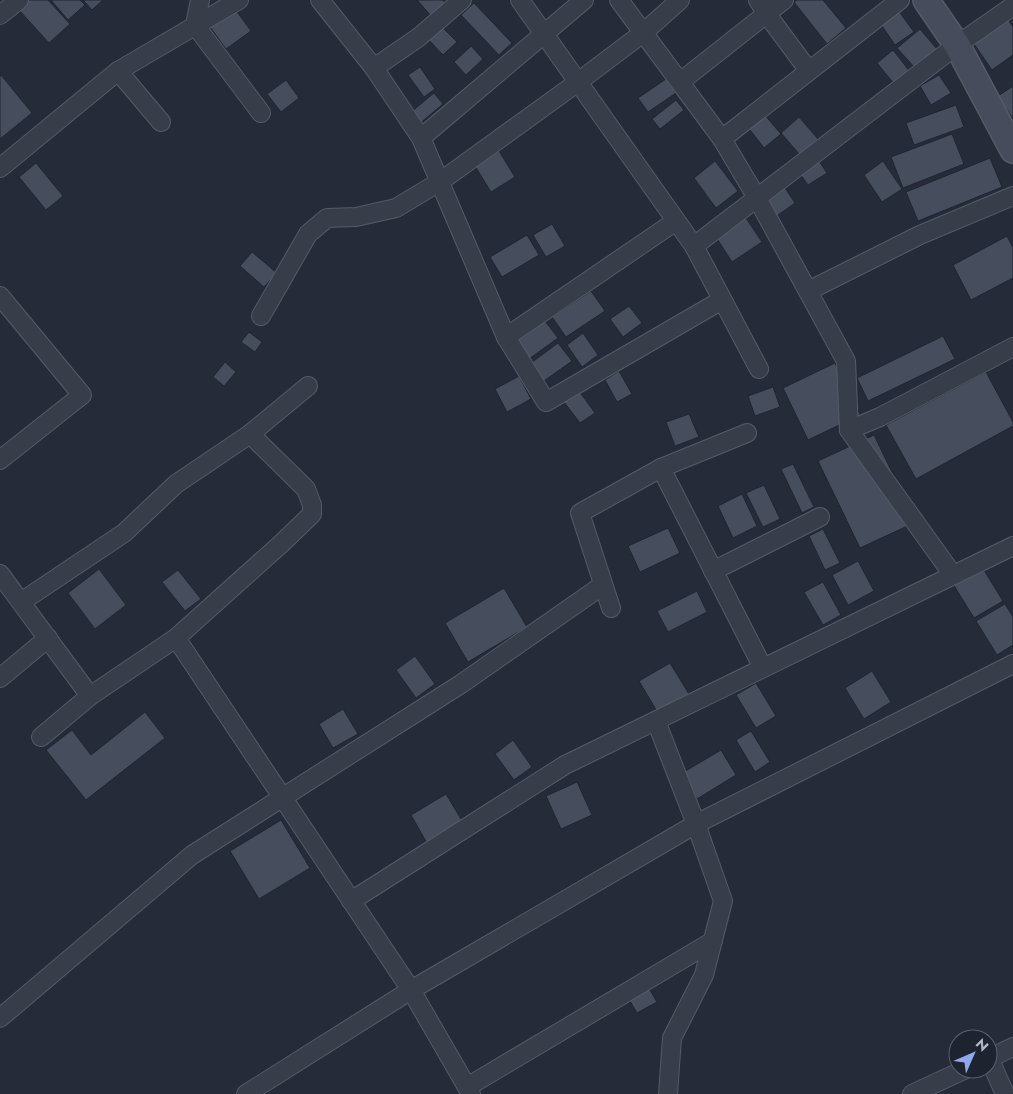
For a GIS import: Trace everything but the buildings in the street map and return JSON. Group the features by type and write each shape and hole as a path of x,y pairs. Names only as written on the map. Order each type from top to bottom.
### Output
{"main road":[{"path":"926,0 957,45 1013,150"}],"street":[{"path":"0,15 19,0"},
{"path":"200,0 195,25 261,113"},
{"path":"0,168 118,71 238,0"},
{"path":"320,0 374,68 422,138 506,337 546,402 722,300"},
{"path":"374,68 419,36 462,0"},
{"path":"520,0 694,246 759,369"},
{"path":"422,138 584,0"},
{"path":"619,0 722,139 757,198 846,361 849,430 953,575"},
{"path":"261,316 308,234 327,218 356,217 396,208 441,181 643,33 680,0"},
{"path":"680,82 762,7 784,0"},
{"path":"722,139 900,0"},
{"path":"694,246 957,45 1013,6"},
{"path":"762,7 809,71"},
{"path":"118,71 161,122"},
{"path":"808,291 920,235 1013,196"},
{"path":"506,337 676,222"},
{"path":"0,296 82,395 0,460"},
{"path":"849,430 880,417 1013,348"},
{"path":"21,602 124,533 176,484 250,434 308,386"},
{"path":"41,737 90,696 176,638 312,514 312,505 306,489 250,434"},
{"path":"611,608 580,513 661,468 747,434"},
{"path":"661,468 763,668"},
{"path":"713,571 820,517"},
{"path":"351,901 565,765 1013,546"},
{"path":"0,574 90,696"},
{"path":"0,1018 192,854 462,684 603,585"},
{"path":"0,678 48,638"},
{"path":"176,638 411,990 469,1090 713,941"},
{"path":"246,1094 411,990 696,824 1013,664"},
{"path":"656,721 696,824 723,901 704,975 672,1038 668,1094"},
{"path":"998,1054 1013,1047"},
{"path":"912,1094 948,1077"},
{"path":"998,1078 1005,1094"}]}
